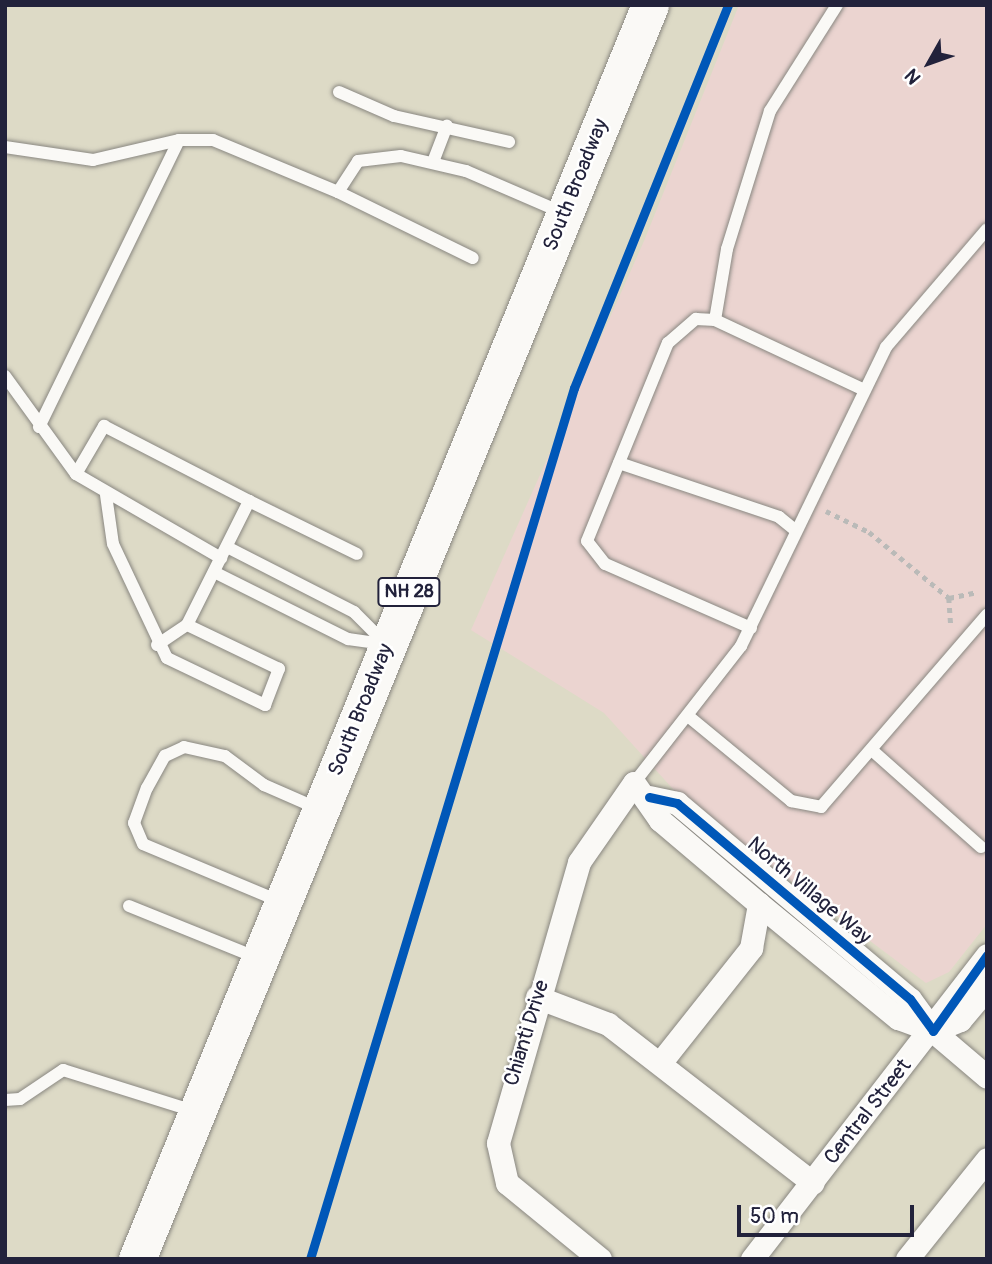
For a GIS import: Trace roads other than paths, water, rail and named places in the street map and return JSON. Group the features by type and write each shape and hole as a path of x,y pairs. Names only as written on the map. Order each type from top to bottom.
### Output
{"main road":[{"name":"South Broadway","path":"137,1259 650,5"}],"street":[{"name":"North Village Way","path":"642,790 660,820 792,931 898,1018 933,1031"},
{"name":"North Village Way","path":"642,790 677,803 910,999 933,1031"},
{"name":"Chianti Drive","path":"600,1259 508,1183 499,1162 501,1120 579,862 642,790"},
{"path":"660,1063 751,948 760,904"},
{"path":"751,948 792,931"},
{"name":"Central Street","path":"752,1259 933,1031 987,955"},
{"name":"Central Street","path":"933,1031 960,1020 987,988"},
{"path":"537,997 608,1024 813,1182"},
{"path":"933,1031 987,1077"},
{"path":"907,1259 987,1159"}],"lane":[{"path":"715,320 727,249 770,111 837,5"},
{"path":"339,92 394,116 509,142"},
{"path":"433,162 447,126"},
{"path":"5,147 93,160 178,140 232,144 473,258"},
{"path":"39,427 178,140"},
{"path":"338,192 349,169 368,156 433,162 564,213"},
{"path":"642,790 688,716 751,628 862,389 905,319 987,229"},
{"path":"751,628 592,554 591,523 619,463 668,343 688,323 715,320 862,389"},
{"path":"5,376 39,427 76,474 106,495 354,612 387,645"},
{"path":"76,474 104,426 249,502 357,554"},
{"path":"619,463 779,517 796,531"},
{"path":"106,495 113,544 158,645 186,672 265,705 279,669 187,625"},
{"path":"158,645 187,625 249,502"},
{"path":"214,572 348,639 387,645"},
{"path":"688,716 791,801 807,807 832,799 984,622"},
{"path":"282,902 144,845 134,823 147,788 165,756 184,747 225,756 264,785 321,810"},
{"path":"874,752 981,847"},
{"path":"129,906 259,958"},
{"path":"5,1100 20,1099 63,1070 198,1112"}]}
